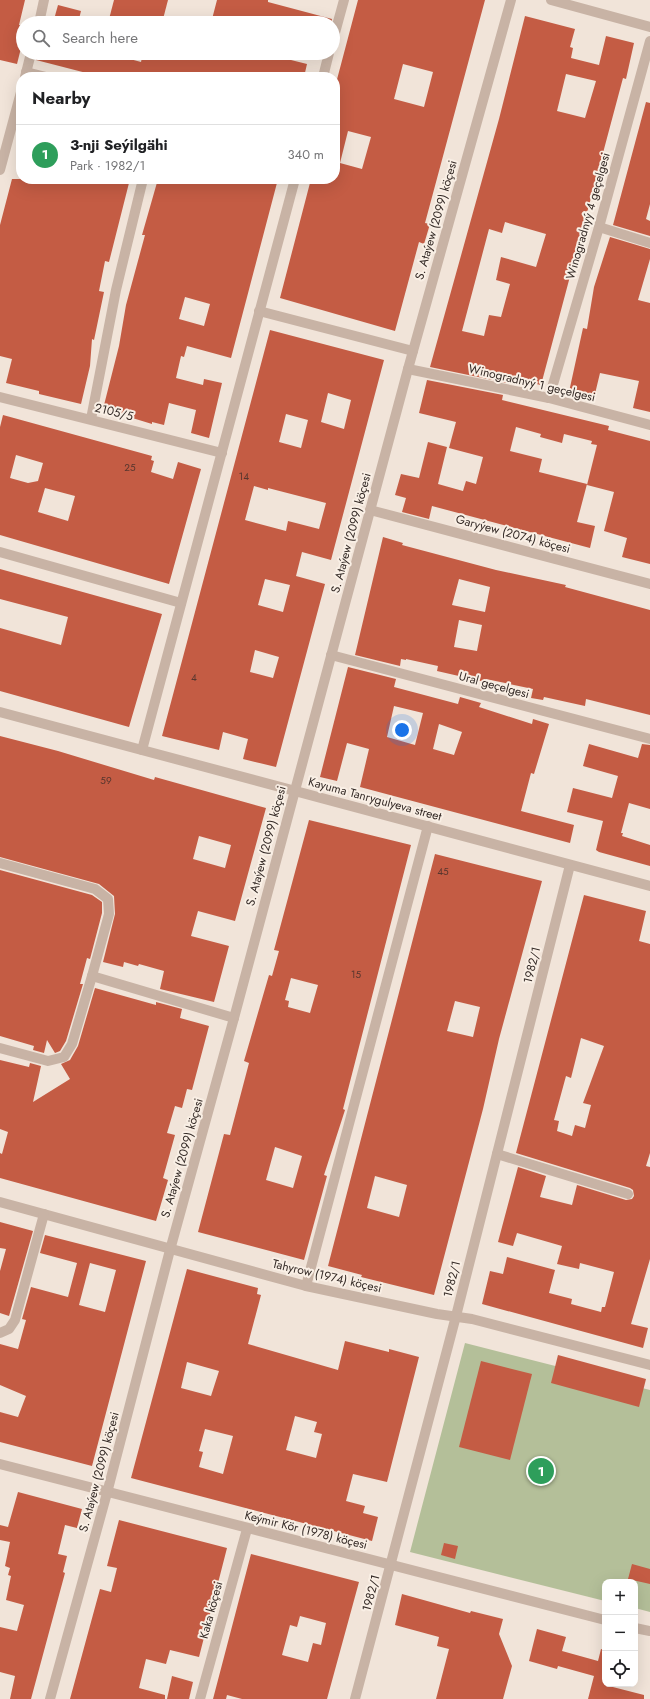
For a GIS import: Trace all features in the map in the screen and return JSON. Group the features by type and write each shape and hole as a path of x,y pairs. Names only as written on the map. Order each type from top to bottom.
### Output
{"street":[{"path":"41,16 44,0"},
{"path":"340,16 344,0"},
{"name":"S. Ataýew (2099) köçesi","path":"50,1699 107,1493 170,1250 234,1018 408,369 511,0"},
{"path":"551,0 650,27"},
{"name":"Winogradnyý 4 geçelgesi","path":"549,398 599,227 650,41"},
{"path":"26,72 29,60"},
{"path":"324,72 328,60"},
{"path":"0,170 16,111"},
{"path":"91,419 116,290 142,184"},
{"path":"142,750 294,184"},
{"path":"599,227 650,244"},
{"path":"259,311 413,351"},
{"name":"Winogradnyý 1 geçelgesi","path":"408,369 549,398 650,425"},
{"name":"2105/5","path":"0,396 222,453"},
{"name":"Garyýew (2074) köçesi","path":"370,510 650,584"},
{"path":"0,552 181,603"},
{"name":"Ural geçelgesi","path":"331,655 650,739"},
{"name":"Kayuma Tanrygulyeva street","path":"0,712 650,886"},
{"path":"306,1286 428,826"},
{"path":"0,863 95,889 108,899 109,914 72,1044 64,1057 48,1060 0,1048"},
{"name":"1982/1","path":"355,1699 456,1316 570,865"},
{"path":"92,976 234,1018"},
{"path":"497,1154 628,1194"},
{"name":"Tahyrow (1974) köçesi","path":"0,1202 170,1250 306,1286 472,1319 650,1365"},
{"path":"0,1333 9,1329 15,1320 44,1214"},
{"name":"Keýmir Kör (1978) köçesi","path":"0,1464 107,1493 602,1619"},
{"name":"Kaka köçesi","path":"200,1699 247,1528"},
{"path":"638,1629 650,1631"}],"green space":[{"path":"465,1343 650,1390 650,1612 638,1609 638,1579 602,1579 602,1600 410,1552"}],"building":[{"path":"0,0 25,0 21,16 16,16 17,64 0,60"},
{"path":"114,0 168,0 164,16 110,16"},
{"path":"217,0 268,0 268,2 321,16 213,16"},
{"path":"358,0 485,0 425,223 430,224 424,244 419,242 395,331 280,298 310,184 340,184 339,72","holes":["403,64 433,72 424,107 394,99","348,131 371,137 362,169 340,163"]},
{"path":"58,5 81,11 80,16 55,16"},
{"path":"525,16 575,29 570,47 573,48 571,58 599,65 606,36 634,43 626,79 623,78 541,385 509,378 507,383 430,367 499,119","holes":["566,74 596,81 585,118 557,111","505,222 546,234 536,267 501,257 496,280 510,284 501,317 489,315 484,336 462,331 489,229 502,233"]},
{"path":"36,60 134,60 141,62 141,60 291,60 307,64 305,72 83,72"},
{"path":"646,102 650,103 650,204 646,219 650,221 650,236 613,225"},
{"path":"12,179 16,179 16,184 129,184 109,262 105,261 99,291 104,292 94,340 92,339 90,366 81,404 39,394 39,391 6,383 12,359 0,356 0,225"},
{"path":"157,184 277,184 231,358 187,346 184,357 181,356 176,378 203,385 204,379 222,383 209,438 191,433 196,410 169,403 164,425 152,422 152,424 103,409 119,346 126,305 145,235 142,235","holes":["185,297 210,304 204,326 179,319"]},
{"path":"610,237 650,249 650,259 638,300 650,303 650,412 633,408 639,381 600,373 594,398 569,392 583,328 587,329 594,287"},
{"path":"270,330 384,360 331,560 302,552 296,576 325,584 276,767 243,759 248,739 223,732 219,750 162,736","holes":["328,393 351,400 344,429 321,422","286,414 308,420 301,448 279,442","254,486 268,490 268,488 326,503 319,529 288,521 286,531 245,520","265,579 290,585 283,612 258,605","255,650 279,657 273,678 250,672"]},
{"path":"427,380 503,395 502,400 609,426 608,430 650,441 650,564 622,557 627,538 604,531 614,492 587,485 597,445 591,444 592,441 564,434 562,443 540,437 541,434 516,427 510,451 542,459 539,472 587,484 577,522 595,526 590,548 432,506 429,519 402,512 406,498 395,495 401,474 419,478 428,442 447,447 438,484 463,491 466,481 476,484 483,457 449,448 456,422 419,413"},
{"path":"3,415 152,456 151,460 154,461 151,472 173,479 178,462 201,469 169,584 0,535 0,427","holes":["16,455 43,463 38,481 28,483 10,478","45,488 75,496 68,521 38,512"]},
{"path":"383,537 403,543 402,545 496,570 566,585 565,587 650,610 650,715 586,699 585,706 544,697 543,700 531,698 533,689 486,679 485,682 437,671 438,666 406,659 401,659 400,666 355,655","holes":["459,579 490,587 485,612 452,605","459,620 482,625 477,651 454,647"]},
{"path":"0,569 162,614 129,727 0,691 0,628 61,645 68,617 0,599"},
{"path":"348,667 396,679 394,687 458,704 460,697 481,703 479,707 532,724 533,719 549,724 534,774 531,773 521,811 574,825 570,843 360,787 369,749 347,743 337,781 320,777","holes":["394,706 423,713 415,745 387,737","439,724 462,732 454,755 433,749"]},
{"path":"0,736 58,751 154,780 155,777 266,808 235,921 198,911 191,936 229,946 214,1002 160,989 164,971 139,964 138,966 124,962 123,967 103,962 115,914 114,896 99,884 0,857","holes":["199,836 231,845 225,868 193,859"]},
{"path":"589,744 638,758 642,744 650,745 650,809 629,803 621,833 623,833 622,836 650,845 650,866 599,852 596,850 603,821 567,812 573,788 612,798 618,776 583,766"},
{"path":"309,820 411,845 343,1109 345,1110 324,1175 327,1176 304,1260 198,1232 224,1134 230,1135 249,1063 244,1061 269,975 272,976 279,951 274,950","holes":["291,978 318,985 310,1013 288,1007 289,1001 285,1000","275,1147 302,1156 293,1188 266,1180"]},
{"path":"435,854 542,881 499,1039 483,1109 434,1295 361,1277 362,1275 328,1266","holes":["455,1001 480,1007 473,1037 447,1031","375,1176 407,1185 399,1217 367,1208"]},
{"path":"0,870 92,895 102,902 102,913 90,959 87,958 80,984 83,984 66,1041 60,1051 55,1053 47,1040 44,1053 33,1050 34,1046 0,1036"},
{"path":"584,895 646,911 639,941 650,944 650,1153 646,1166 650,1167 650,1259 631,1324 648,1328 643,1348 482,1304 490,1271 503,1274 507,1257 555,1270 549,1293 572,1299 571,1304 601,1312 602,1307 605,1307 614,1272 580,1263 579,1269 557,1264 562,1246 517,1233 513,1246 498,1242 518,1167 546,1176 540,1197 572,1205 577,1185 626,1200 632,1199 634,1196 633,1190 630,1188 516,1153","holes":["581,1038 604,1046 583,1103 591,1105 585,1128 575,1125 572,1136 557,1131 559,1121 554,1120 566,1076 571,1078"]},
{"path":"95,988 156,1005 156,1002 182,1009 180,1018 209,1026 192,1090 187,1089 182,1108 175,1106 167,1133 175,1135 163,1178 168,1180 156,1221 0,1178 0,1153 2,1154 8,1132 0,1129 0,1060 29,1067 30,1063 41,1066 33,1102 70,1079 61,1064 70,1060 78,1046"},
{"path":"0,1222 33,1231 9,1316 0,1313 0,1271 6,1249 0,1248"},
{"path":"45,1235 146,1261 92,1466 0,1442 0,1412 18,1417 26,1396 0,1385 0,1344 18,1349 26,1320 22,1319 31,1287 68,1297 77,1263 40,1253","holes":["90,1263 116,1270 105,1312 79,1305"]},
{"path":"187,1269 258,1288 257,1294 261,1295 248,1344 338,1370 345,1341 389,1352 389,1349 419,1357 387,1482 353,1474 346,1501 365,1506 363,1513 378,1517 372,1541 131,1478","holes":["187,1362 219,1371 211,1396 181,1388","295,1416 317,1422 314,1432 322,1434 316,1458 286,1450","205,1429 233,1436 223,1474 199,1467 203,1452 199,1451"]},
{"path":"558,1355 646,1379 639,1407 551,1383"},
{"path":"481,1361 532,1374 510,1460 459,1447"},
{"path":"18,1492 82,1509 77,1528 65,1525 58,1554 67,1556 63,1572 65,1573 31,1699 10,1699 15,1676 0,1672 0,1627 17,1631 24,1605 6,1600 11,1576 8,1575 10,1568 5,1566 10,1542 0,1540 0,1525 8,1527"},
{"path":"119,1520 227,1548 199,1657 170,1650 166,1664 146,1659 139,1688 165,1695 165,1699 70,1699 100,1589 111,1592 117,1568 107,1566"},
{"path":"444,1543 458,1546 455,1559 441,1555"},
{"path":"251,1554 359,1582 327,1699 242,1699 227,1695 226,1699 213,1699","holes":["300,1616 326,1623 321,1645 313,1643 308,1662 282,1655 290,1625 297,1627"]},
{"path":"632,1564 650,1569 650,1584 638,1581 638,1579 628,1579"},
{"path":"402,1594 470,1613 471,1611 503,1619 499,1634 512,1666 503,1699 436,1699 449,1649 437,1646 439,1637 395,1625"},
{"path":"537,1629 566,1637 562,1651 598,1661 602,1649 602,1687 613,1687 644,1695 644,1699 588,1699 594,1676 558,1666 557,1669 529,1661"},
{"path":"172,1676 193,1682 189,1699 167,1699"}],"place":[{"name":"3-nji Seýilgähi","path":"541,1471"}]}
